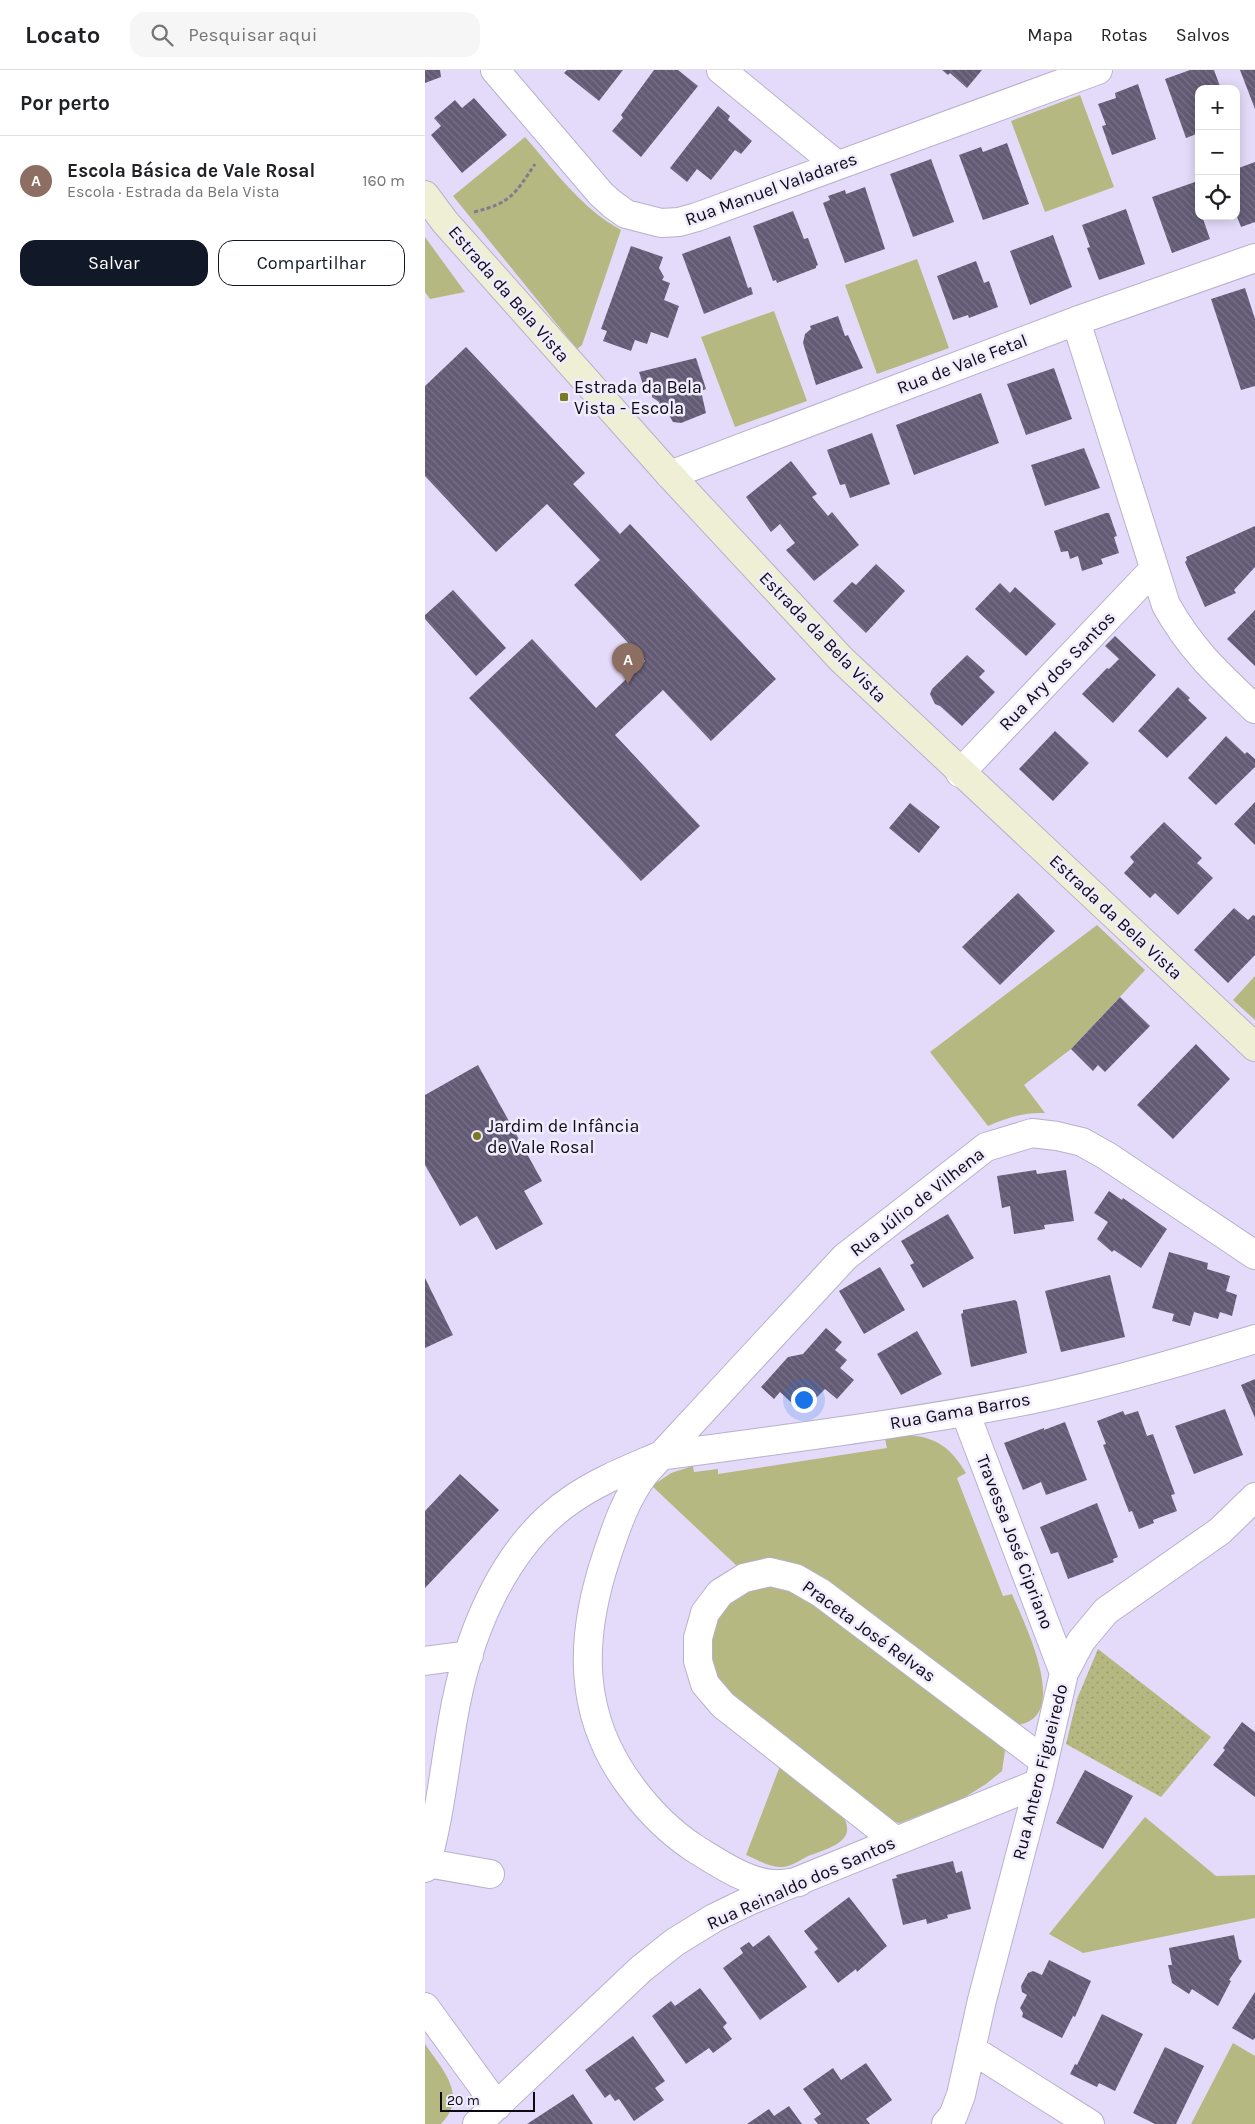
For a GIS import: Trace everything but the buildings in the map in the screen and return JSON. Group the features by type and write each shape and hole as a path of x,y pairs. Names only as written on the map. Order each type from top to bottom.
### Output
{"street":[{"name":"Rua Manuel Valadares","path":"495,70 612,204 626,214 661,223 679,222 697,217 1090,71"},
{"path":"721,70 837,165"},
{"name":"Estrada da Bela Vista","path":"425,195 445,222 670,475 841,659 960,773 1255,1047"},
{"name":"Rua de Vale Fetal","path":"670,475 1076,321 1255,258"},
{"path":"1076,321 1167,605 1181,632 1201,658 1255,709"},
{"name":"Rua Ary dos Santos","path":"960,773 1154,569"},
{"name":"Rua Júlio de Vilhena","path":"659,1456 845,1257 986,1148 1010,1139 1032,1133 1057,1136 1081,1142 1107,1156 1255,1255"},
{"name":"Rua Gama Barros","path":"426,1865 456,1702 469,1654 483,1616 507,1567 537,1530 570,1500 615,1475 659,1456 965,1412 1109,1381 1255,1339"},
{"name":"Travessa José Cipriano","path":"965,1412 1064,1673"},
{"path":"659,1456 630,1493 612,1539 595,1594 589,1628 587,1680 596,1721 621,1774 641,1800 686,1843 717,1863 749,1878 772,1884 799,1882"},
{"name":"Rua Antero Figueiredo","path":"946,2124 953,2116 961,2096 1064,1673 1081,1641 1106,1612 1221,1531 1255,1497"},
{"name":"Praceta José Relvas","path":"896,1841 723,1705 705,1684 698,1661 698,1638 705,1612 720,1592 743,1578 770,1572 795,1578 821,1592 1041,1772"},
{"path":"425,1661 469,1654"},
{"name":"Rua Reinaldo dos Santos","path":"477,2124 641,1969 675,1942 714,1918 896,1841 1041,1772"},
{"path":"426,1865 490,1874"},
{"path":"425,2007 497,2106"},
{"path":"971,2049 1091,2124"}],"path":[{"path":"445,222 497,206 514,195 540,156 556,142"}],"green space":[{"path":"1080,95 1114,187 1045,212 1011,121"},
{"path":"525,137 581,200 621,230 582,345 577,349 453,196"},
{"path":"425,237 465,292 430,299 425,292"},
{"path":"917,259 949,348 877,374 845,285"},
{"path":"774,311 807,401 735,427 701,337"},
{"path":"1097,925 1145,970 1071,1049 1024,1085 1045,1113 1030,1113 1016,1116 988,1126 930,1052"},
{"path":"1255,976 1255,1020 1233,1000"},
{"path":"907,1435 927,1438 942,1445 955,1457 966,1473 957,1478 1003,1596 1012,1594 1026,1626 1040,1670 1043,1690 1041,1708 1031,1720 1013,1725 822,1580 739,1568 652,1486 671,1473 693,1466 694,1472 718,1469 718,1474 887,1448 885,1439"},
{"path":"789,1582 1001,1742 1005,1751 1002,1771 962,1799 900,1823 889,1821 723,1694 710,1676 705,1636 730,1592"},
{"path":"1098,1649 1211,1737 1161,1797 1066,1744 1077,1699"},
{"path":"780,1766 842,1815 847,1831 844,1838 832,1847 783,1867 769,1865 746,1855"},
{"path":"1145,1817 1216,1876 1255,1875 1255,1918 1083,1953 1049,1934"},
{"path":"1233,2043 1255,2056 1255,2124 1191,2124"},
{"path":"425,2044 445,2073 453,2093 453,2103 449,2114 441,2124 425,2124"}],"place":[{"name":"Estrada da Bela Vista - Escola","path":"564,397"},
{"name":"Escola Básica de Vale Rosal","path":"628,684"},
{"name":"Jardim de Infância de Vale Rosal","path":"477,1136"}]}
